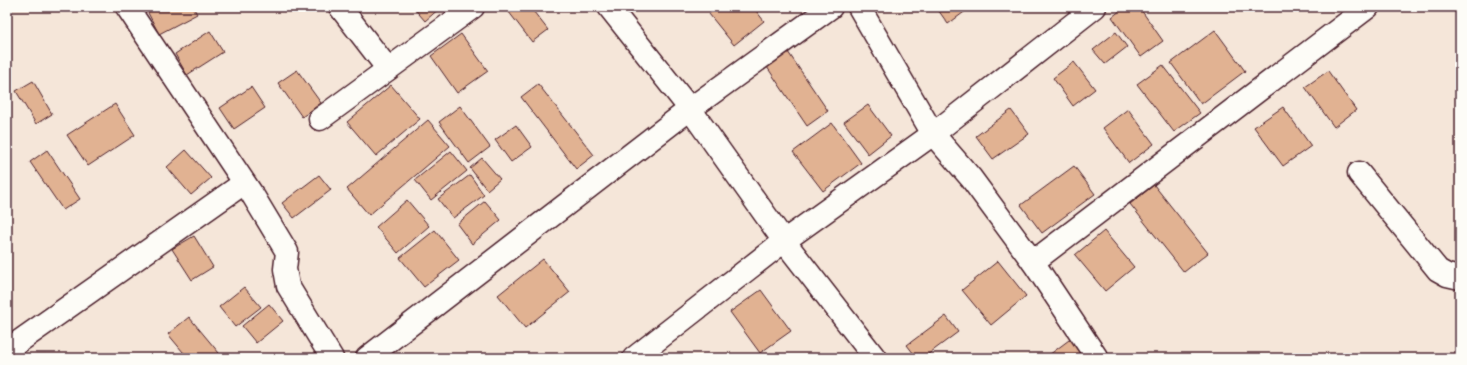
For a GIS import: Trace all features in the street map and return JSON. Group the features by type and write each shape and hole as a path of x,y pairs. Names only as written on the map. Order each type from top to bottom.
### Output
{"street":[{"path":"127,7 244,183 287,252 285,269 288,286 332,358"},
{"path":"340,7 388,69"},
{"path":"320,119 473,7"},
{"path":"609,7 690,109 784,241 875,358"},
{"path":"367,358 690,109 831,7"},
{"path":"859,7 933,134 971,178 1033,262 1097,358"},
{"path":"634,358 784,241 933,134 1094,7"},
{"path":"1033,262 1368,7"},
{"path":"1359,173 1438,270 1458,282"},
{"path":"7,350 244,183"}],"building":[{"path":"150,7 193,7 197,14 159,34 146,9"},
{"path":"413,7 441,7 425,21"},
{"path":"505,7 530,7 548,30 532,42"},
{"path":"718,7 753,7 764,21 734,45 709,14"},
{"path":"936,7 971,7 948,24"},
{"path":"1125,7 1139,7 1163,41 1141,57 1112,17"},
{"path":"1215,30 1245,71 1201,104 1171,63"},
{"path":"210,31 223,52 187,75 175,54"},
{"path":"1116,32 1127,47 1105,64 1093,50"},
{"path":"461,34 488,71 457,93 431,56"},
{"path":"788,52 828,111 807,126 767,67"},
{"path":"1074,62 1095,89 1073,106 1053,78"},
{"path":"1163,65 1200,113 1174,132 1137,84"},
{"path":"297,70 321,103 302,117 278,83"},
{"path":"1328,71 1356,110 1334,127 1305,87"},
{"path":"33,81 52,114 36,124 16,91"},
{"path":"538,84 594,155 576,169 521,97"},
{"path":"391,85 420,119 376,156 347,122"},
{"path":"251,87 265,108 234,129 220,108"},
{"path":"115,104 135,135 88,166 67,135"},
{"path":"868,105 891,136 868,154 844,122"},
{"path":"460,106 490,147 469,163 439,122"},
{"path":"1283,107 1311,146 1283,166 1254,127"},
{"path":"1128,109 1154,144 1129,163 1103,128"},
{"path":"1011,110 1029,134 993,159 976,136"},
{"path":"428,120 450,146 369,215 347,189"},
{"path":"832,123 861,163 823,191 793,152"},
{"path":"516,125 532,147 511,162 495,140"},
{"path":"47,150 80,199 63,210 30,162"},
{"path":"186,150 211,178 191,195 167,167"},
{"path":"451,151 467,171 431,200 415,180"},
{"path":"482,158 500,179 487,190 470,168"},
{"path":"1074,166 1095,194 1042,233 1021,205"},
{"path":"319,175 331,190 294,218 282,203"},
{"path":"470,175 484,195 453,218 438,199"},
{"path":"1154,185 1208,253 1184,272 1130,204"},
{"path":"407,200 429,226 398,253 376,227"},
{"path":"485,201 501,220 472,244 457,224"},
{"path":"435,230 459,260 424,287 400,258"},
{"path":"1104,231 1134,267 1105,291 1075,255"},
{"path":"194,236 213,267 192,280 172,249"},
{"path":"543,259 570,292 525,328 498,295"},
{"path":"998,261 1026,296 991,325 962,290"},
{"path":"244,287 261,307 235,327 219,307"},
{"path":"761,290 791,331 760,353 730,312"},
{"path":"269,304 283,321 256,343 242,326"},
{"path":"946,316 958,332 923,358 917,358 907,345"},
{"path":"189,317 219,353 213,358 188,358 168,334"},
{"path":"1073,337 1089,358 1045,358"}]}
